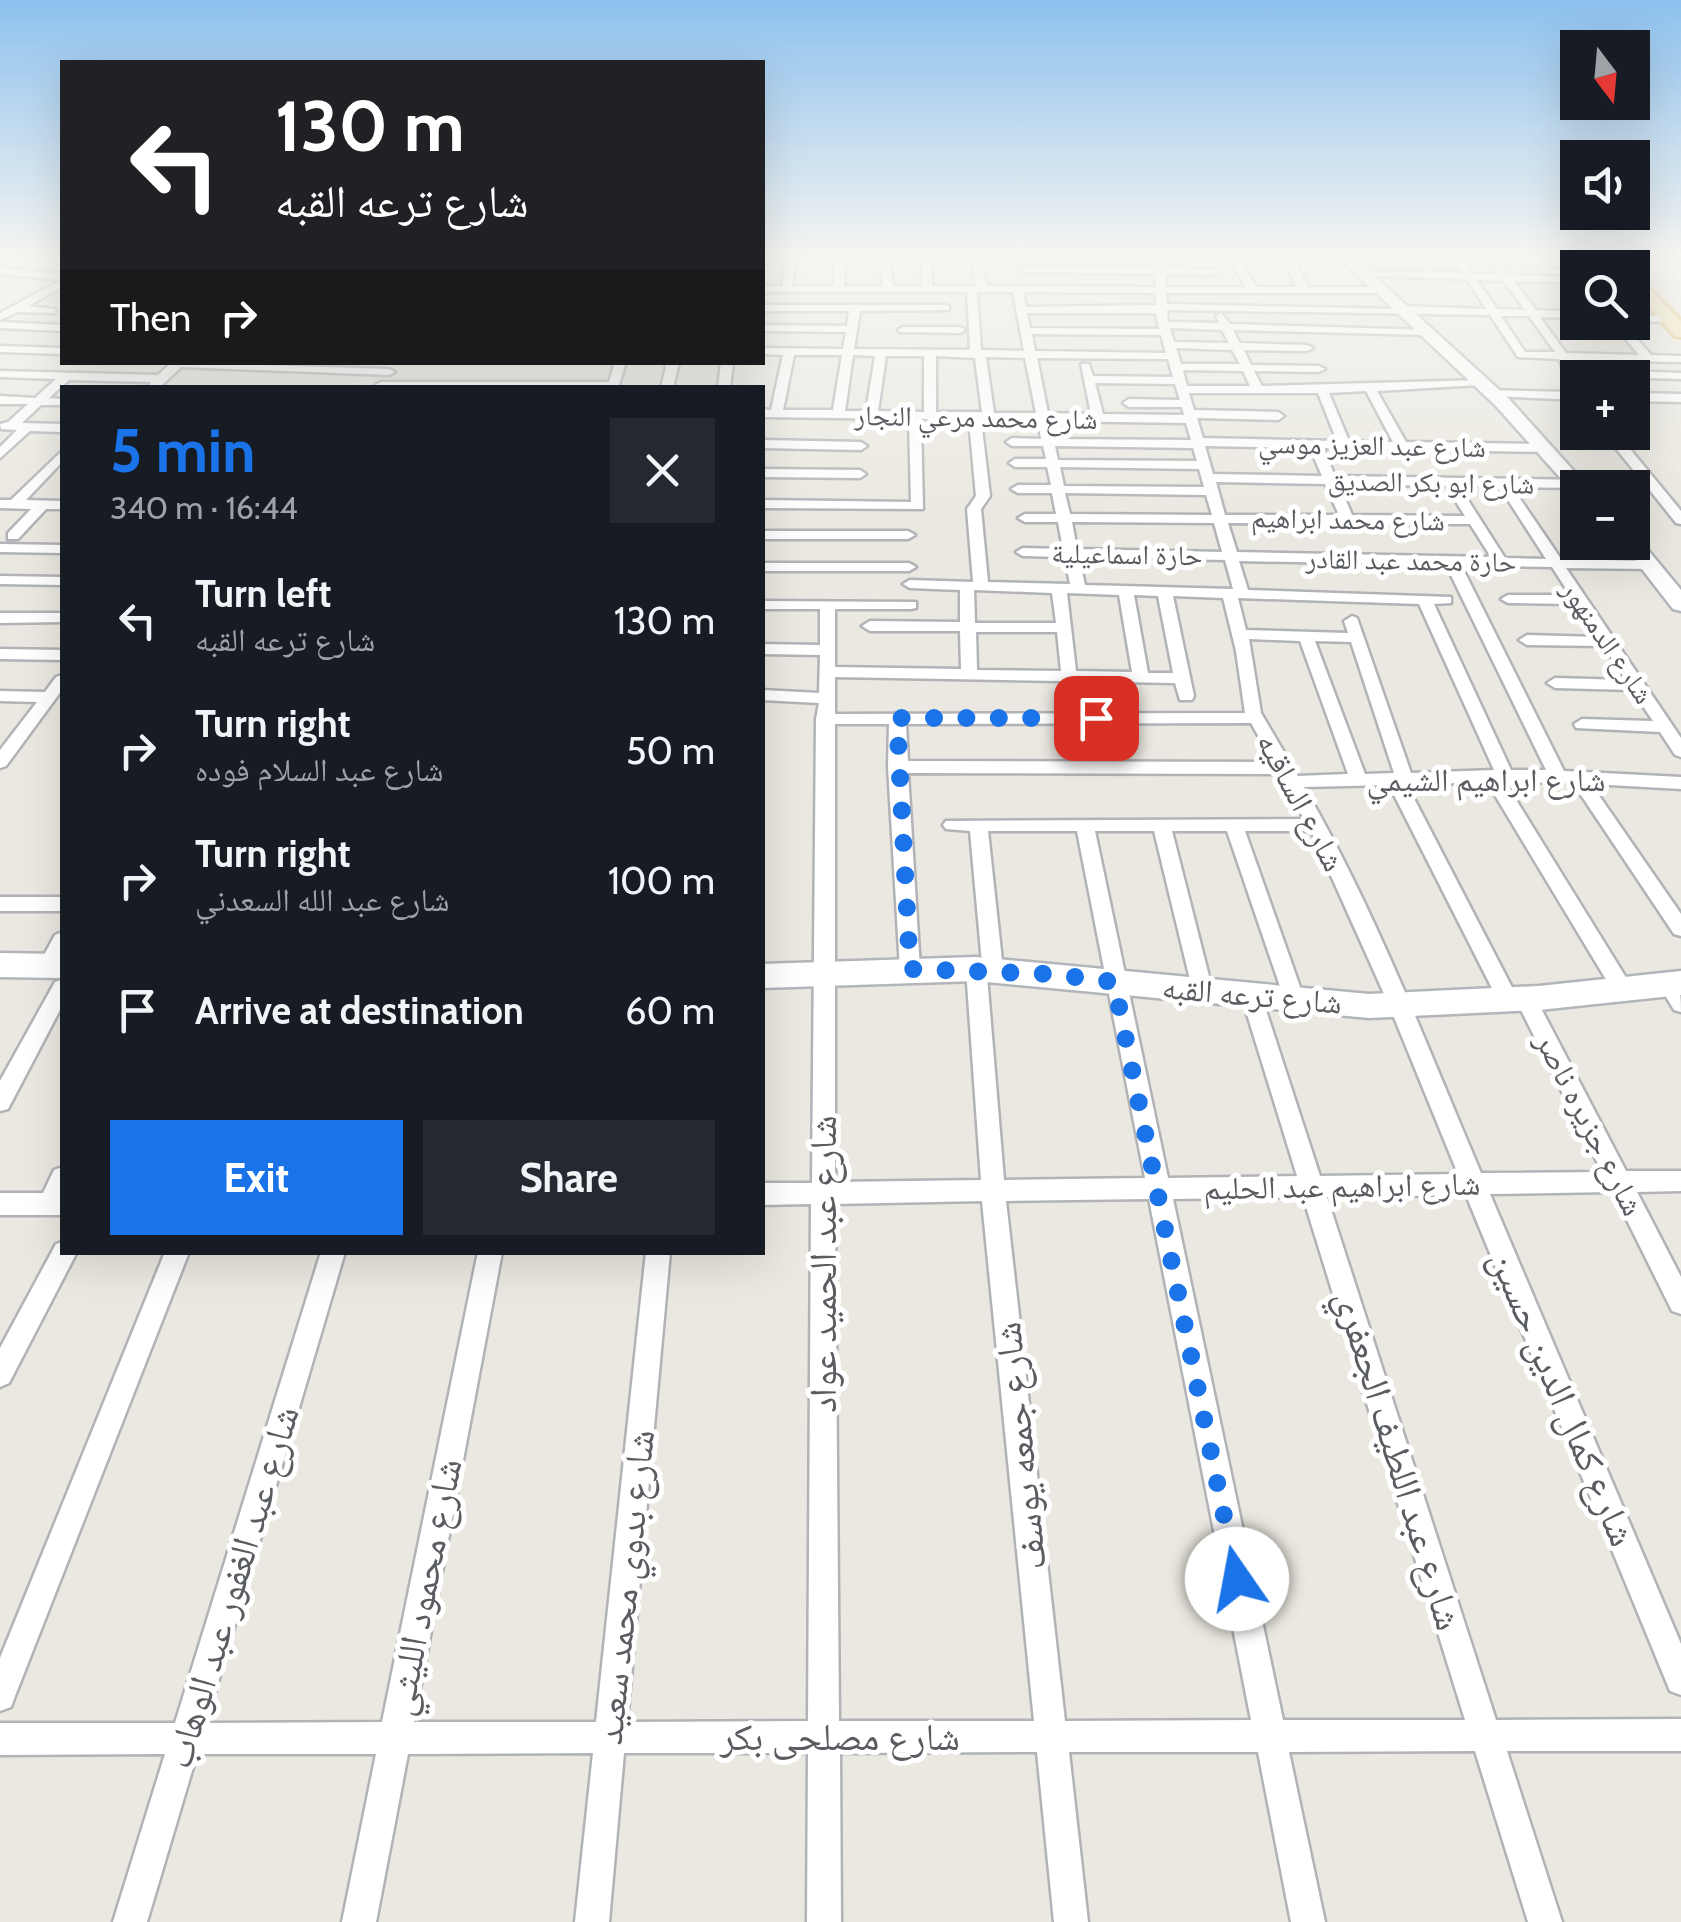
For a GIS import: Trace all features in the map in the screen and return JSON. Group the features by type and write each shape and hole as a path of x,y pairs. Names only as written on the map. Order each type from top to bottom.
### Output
{"street":[{"path":"838,416 851,344"},
{"path":"904,344 905,354"},
{"path":"970,675 968,627 974,585 974,509 983,496 978,344"},
{"path":"1028,344 1078,587"},
{"path":"1105,344 1108,355"},
{"path":"1138,344 1263,391 1485,387 1560,393"},
{"name":"شارع الساقيه","path":"1170,344 1232,556 1240,634 1256,718 1317,825 1398,1005"},
{"path":"1174,356 1196,344"},
{"path":"1305,344 1319,369 1346,446"},
{"path":"1438,344 1565,470"},
{"path":"1515,344 1522,355 1681,360"},
{"path":"1554,344 1564,360"},
{"path":"1635,344 1648,358"},
{"path":"1236,346 1245,368 1278,416 1288,444"},
{"path":"1088,378 1174,356 1236,346 1307,348"},
{"path":"1,350 60,351"},
{"path":"765,351 1174,356 1245,368 1319,369"},
{"path":"769,414 789,352"},
{"path":"859,505 861,446 881,354"},
{"path":"1083,354 1098,418"},
{"path":"930,355 930,418"},
{"path":"5,426 78,365"},
{"path":"0,374 156,383 175,365"},
{"path":"306,365 392,367"},
{"path":"389,385 443,379 563,379 614,384 620,365"},
{"path":"1650,375 1681,376"},
{"path":"1370,388 1402,446"},
{"path":"1650,397 1681,398"},
{"path":"0,400 60,402"},
{"path":"1128,404 1189,412 1278,416"},
{"name":"شارع محمد مرعي النجار","path":"769,414 1098,418 1189,412"},
{"path":"912,626 908,535 915,417"},
{"path":"5,426 60,428"},
{"path":"0,454 27,427"},
{"name":"شارع عبد العزيز موسي","path":"1012,442 1546,448"},
{"path":"765,444 861,446"},
{"path":"1316,446 1348,519"},
{"path":"1624,450 1681,520"},
{"path":"6,507 60,456"},
{"path":"1015,463 1210,478"},
{"path":"765,473 860,474"},
{"path":"1018,489 1059,490 1210,478"},
{"name":"شارع ابو بكر الصديق","path":"1210,478 1560,485"},
{"path":"1450,482 1501,562"},
{"name":"شارع الدمنهور","path":"1503,482 1681,751"},
{"path":"765,504 912,506"},
{"path":"13,536 42,505"},
{"path":"6,507 60,505"},
{"name":"شارع محمد ابراهيم","path":"1025,518 1474,520"},
{"path":"765,535 908,535"},
{"path":"0,548 60,549"},
{"name":"حارة اسماعيلية","path":"1022,552 1232,556"},
{"name":"حارة محمد عبد القادر","path":"1232,556 1650,565"},
{"path":"1452,560 1567,775 1681,929"},
{"path":"1646,560 1681,604"},
{"path":"765,567 910,567"},
{"path":"0,580 60,581"},
{"path":"910,584 1446,600"},
{"path":"1060,586 1069,676"},
{"path":"1125,588 1141,677"},
{"path":"1164,590 1186,696"},
{"path":"1424,599 1499,776 1623,990"},
{"path":"1508,599 1581,600"},
{"path":"765,605 911,605"},
{"name":"شارع عبد الحميد عواد","path":"824,1922 823,973 828,605"},
{"path":"0,618 60,618"},
{"path":"870,626 1064,628"},
{"name":"شارع جزيره ناصر","path":"1306,637 1355,630 1400,780 1681,1302"},
{"path":"1240,634 1306,637 1358,780"},
{"path":"1527,640 1608,642"},
{"path":"765,651 897,718 1256,718"},
{"path":"0,654 60,655"},
{"path":"765,694 826,685 970,675 1182,678"},
{"path":"0,762 9,739 60,683"},
{"path":"1554,683 1637,685"},
{"path":"0,696 49,698"},
{"path":"897,718 910,969"},
{"path":"1582,724 1665,727"},
{"name":"شارع ابراهيم الشيمي","path":"897,767 1358,780 1567,775 1680,784"},
{"path":"952,825 1317,825"},
{"name":"شارع جمعه يوسف","path":"978,825 994,1190 1071,1922"},
{"path":"1085,825 1308,1922"},
{"path":"1161,825 1203,992"},
{"path":"1234,825 1294,1001"},
{"path":"0,904 60,904"},
{"path":"0,965 59,965 0,1102"},
{"name":"شارع ترعه القبه","path":"765,976 984,970 1252,998 1398,1005 1623,990 1677,991"},
{"name":"شارع عبد اللطيف الجعفري","path":"1252,998 1544,1922"},
{"name":"شارع كمال الدين حسين","path":"1398,1005 1681,1680"},
{"name":"شارع ابراهيم عبد الحليم","path":"765,1194 1681,1181"},
{"path":"0,1204 56,1204"},
{"path":"0,1374 64,1255"},
{"path":"0,1696 177,1255"},
{"name":"شارع عبد الغفور عبد الوهاب","path":"130,1922 332,1255"},
{"name":"شارع محمود الليثي","path":"359,1922 489,1255"},
{"name":"شارع بدوي محمد سعيد","path":"592,1922 658,1255"},
{"name":"شارع مصلحى بكر","path":"0,1739 1681,1734"}],"route":[{"path":"1096,718 897,718 910,969 1052,974 1114,982 1237,1579"}]}
